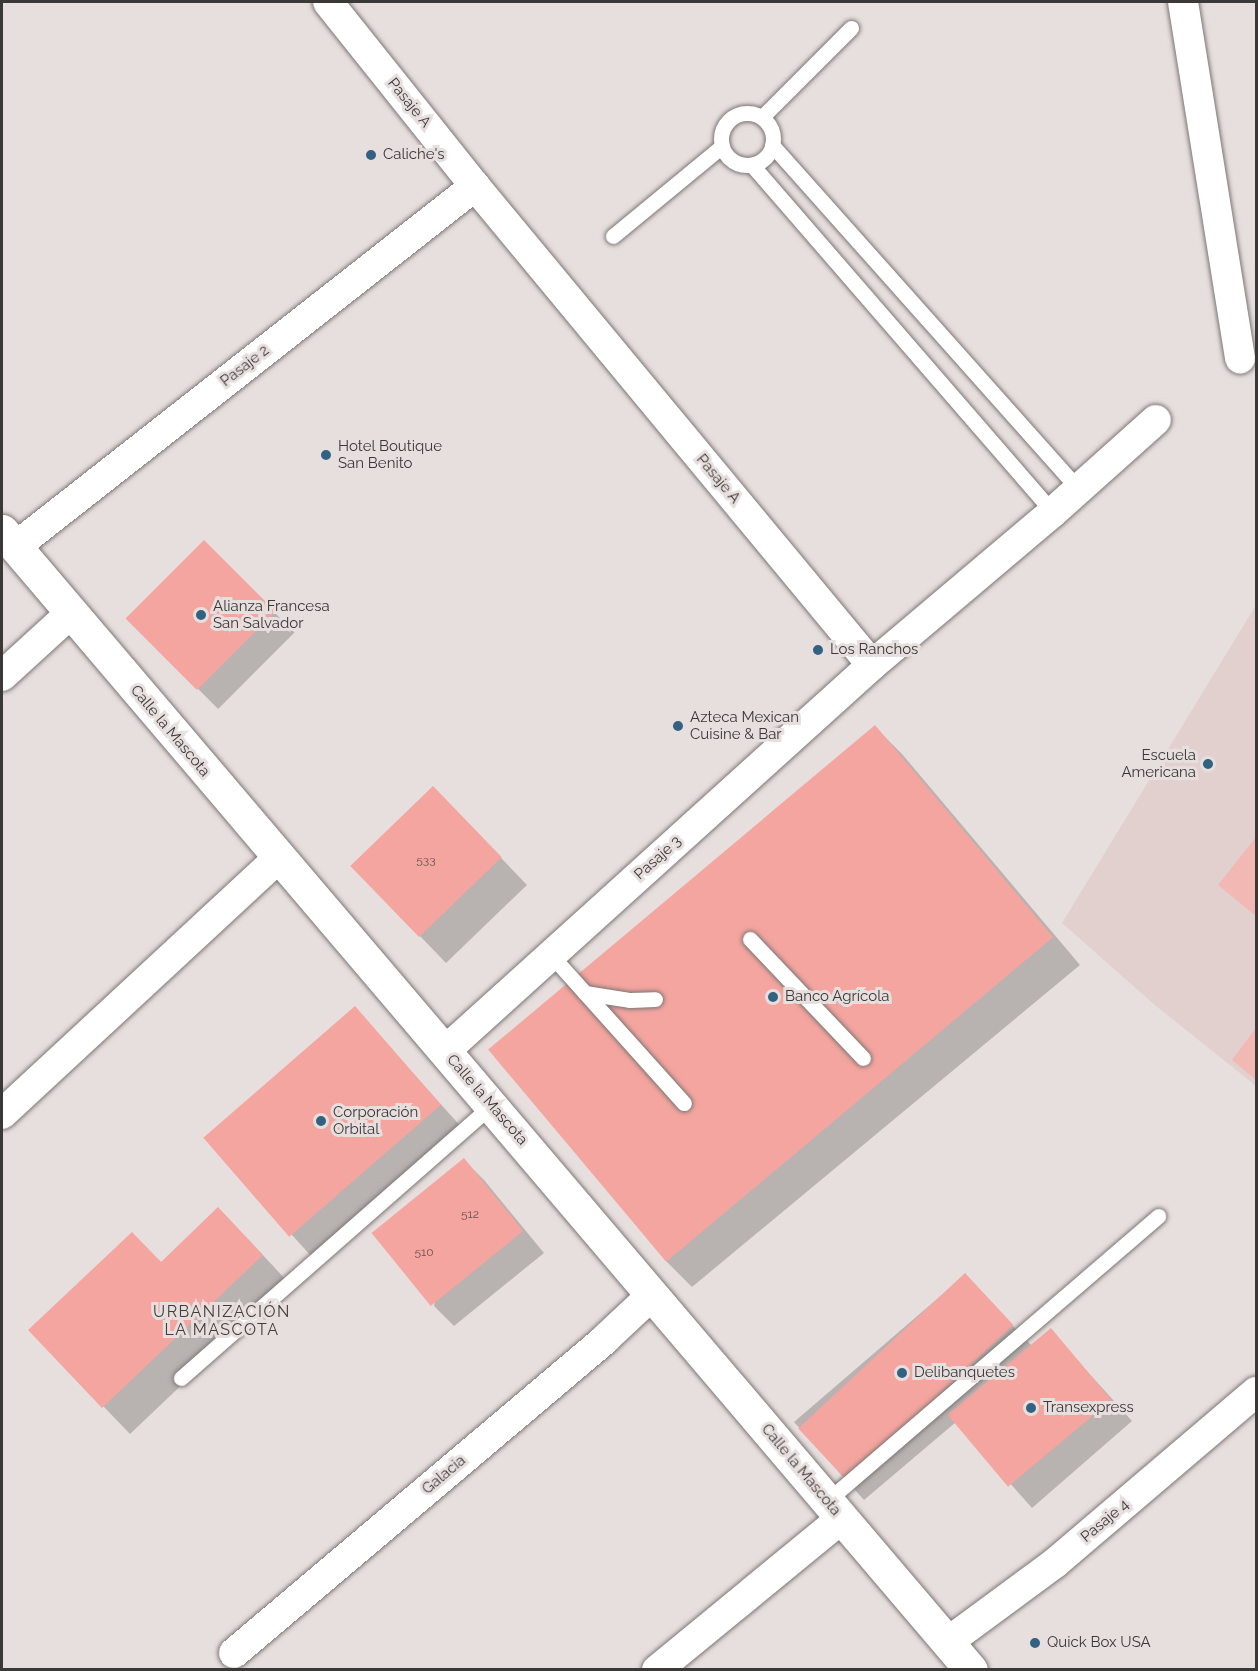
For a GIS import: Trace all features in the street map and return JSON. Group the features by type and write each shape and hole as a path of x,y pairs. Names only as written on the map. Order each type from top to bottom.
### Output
{"main road":[{"name":"Calle la Mascota","path":"8,539 971,1670"}],"street":[{"name":"Pasaje A","path":"328,2 475,186 872,665"},
{"path":"1184,2 1240,358"},
{"name":"Pasaje 2","path":"8,539 475,186"},
{"path":"872,665 1053,512 1156,420"},
{"path":"2,676 71,613"},
{"name":"Pasaje 3","path":"445,1051 872,665"},
{"path":"2,1114 278,858"},
{"name":"Galacia","path":"234,1653 605,1339 652,1295"},
{"name":"Pasaje 4","path":"948,1642 1055,1563 1257,1392"},
{"path":"657,1670 834,1509"}],"lane":[{"path":"762,117 852,28"},
{"path":"753,165 768,155 772,145 769,125 762,117 741,112 731,117 724,125 721,135 722,146 734,162 753,165 1053,512"},
{"path":"772,145 1078,490"},
{"path":"613,236 722,146"},
{"path":"750,939 863,1059"},
{"path":"551,955 684,1103"},
{"path":"585,993 630,1000 655,999"},
{"path":"181,1378 492,1105"},
{"path":"834,1509 1158,1216"}],"shaded area":[{"name":"Escuela Americana","path":"1256,605 1256,1086 1156,1006 1062,923"},
{"path":"1256,837 1256,916 1218,885"},
{"path":"1256,1028 1256,1080 1232,1060"}],"building":[{"name":"Alianza Francesa San Salvador","path":"204,540 275,611 197,690 126,618"},
{"name":"Banco Agrícola","path":"875,725 1053,937 666,1262 488,1050"},
{"path":"433,786 502,857 419,937 350,866"},
{"name":"Corporación Orbital","path":"355,1006 441,1105 289,1237 203,1138"},
{"path":"464,1158 523,1231 431,1306 372,1233"},
{"path":"218,1207 263,1255 102,1408 28,1330 132,1232 161,1262"},
{"name":"Delibanquetes","path":"965,1273 1013,1325 847,1480 798,1428"},
{"name":"Transexpress","path":"1051,1328 1111,1400 1008,1487 948,1415"}],"place":[{"name":"Caliche's","path":"371,155"},
{"name":"Hotel Boutique San Benito","path":"326,455"},
{"name":"Alianza Francesa San Salvador","path":"201,615"},
{"name":"Los Ranchos","path":"818,650"},
{"name":"Azteca Mexican Cuisine & Bar","path":"678,726"},
{"name":"Escuela Americana","path":"1208,764"},
{"name":"Banco Agrícola","path":"773,997"},
{"name":"Corporación Orbital","path":"321,1121"},
{"name":"Delibanquetes","path":"902,1373"},
{"name":"Transexpress","path":"1031,1408"},
{"name":"Quick Box USA","path":"1035,1643"}],"district":[{"name":"URBANIZACIÓN LA MASCOTA","path":"222,1321"}]}
